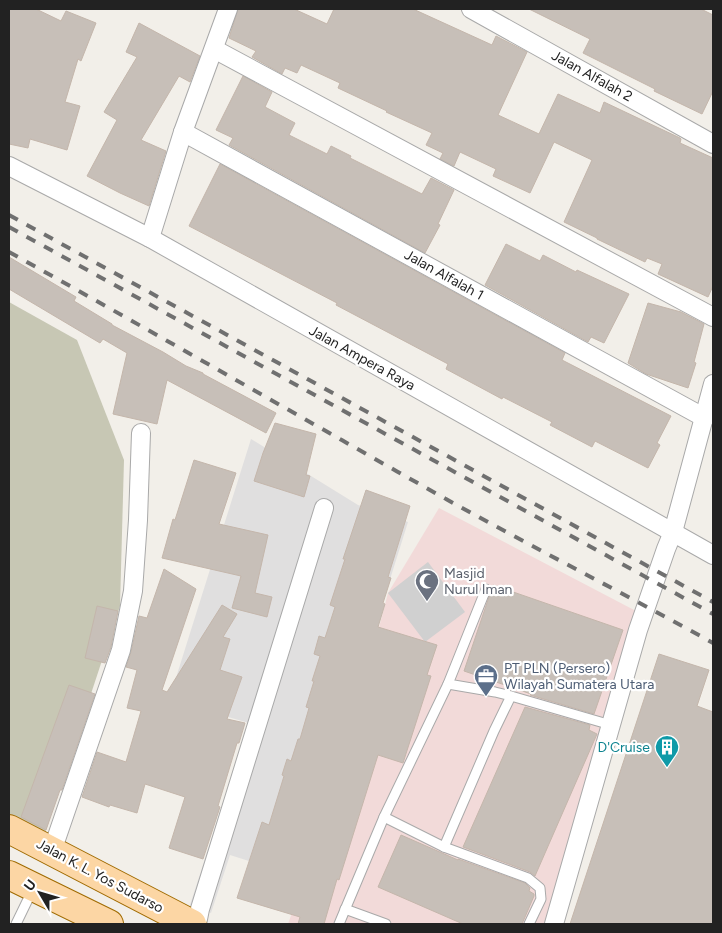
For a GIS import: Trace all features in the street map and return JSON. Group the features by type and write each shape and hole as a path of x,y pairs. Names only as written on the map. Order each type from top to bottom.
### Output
{"main road":[{"name":"Jalan K. L. Yos Sudarso","path":"12,838 52,851 192,924"},
{"path":"33,888 52,851"},
{"path":"9,875 109,924"}],"street":[{"path":"150,238 183,132 228,9"},
{"name":"Jalan Alfalah 2","path":"471,9 713,144"},
{"path":"214,49 713,317"},
{"name":"Jalan Alfalah 1","path":"183,132 704,418"},
{"name":"Jalan Ampera Raya","path":"9,166 150,238 713,555"},
{"path":"554,924 646,606 673,532 713,384"},
{"path":"52,851 122,650 133,590 141,433"},
{"path":"197,924 200,909 324,508"}],"lane":[{"path":"339,924 384,817 448,684 486,589"},
{"path":"448,684 511,696 611,725"},
{"path":"444,847 511,696"},
{"path":"384,817 444,847 528,878 540,888 541,899 529,924"},
{"path":"16,924 33,888"},
{"path":"345,910 386,924"}],"shaded area":[{"path":"9,302 77,340 124,460 120,606 44,836 9,820"},
{"path":"251,439 358,505 408,522 297,876 230,855 211,913 190,905 249,723 169,700"},
{"name":"PT PLN (Persero) Wilayah Sumatera Utara","path":"439,508 636,611 545,924 288,924 341,773 388,593"},
{"name":"Masjid Nurul Iman","path":"428,562 465,612 425,642 388,593"}],"building":[{"path":"9,9 36,9 61,21 66,11 96,23 81,61 78,59 65,102 80,106 67,150 30,139 28,148 9,144"},
{"path":"238,9 294,9 327,24 334,9 413,9 492,45 496,36 527,52 498,115 539,134 558,94 600,113 604,102 680,138 680,143 713,158 713,286 708,297 658,274 662,264 647,258 645,262 564,222 592,160 554,142 530,193 493,176 496,169 460,152 454,166 440,159 443,153 426,145 432,133 338,88 340,83 301,65 297,73 285,68 282,74 252,57 256,51 229,38"},
{"path":"529,9 701,9 713,15 713,91 702,114 583,53 590,39"},
{"path":"139,23 200,56 190,82 179,76 141,140 166,151 149,206 87,176 117,120 104,112 137,57 126,52"},
{"path":"243,76 272,92 265,107 295,123 289,135 327,154 331,146 351,156 350,158 422,194 431,178 454,190 438,224 440,225 425,253 229,145 233,138 216,130"},
{"path":"220,164 565,353 562,360 671,416 657,443 660,445 648,468 595,441 592,447 550,425 552,422 503,397 502,399 446,369 448,364 336,305 337,303 189,226"},
{"path":"506,244 540,261 543,255 576,272 577,270 629,294 604,343 591,337 588,342 485,285"},
{"path":"9,257 76,297 74,301 112,325 276,413 266,433 167,380 157,424 113,414 127,353 103,339 100,343 9,289"},
{"path":"648,303 681,312 704,324 694,362 696,363 688,388 646,374 628,363"},
{"path":"275,423 316,434 306,475 310,476 304,497 254,481"},
{"path":"194,460 236,473 219,524 268,535 255,593 272,597 267,617 232,608 241,576 162,558 173,519 175,520"},
{"path":"366,490 410,506 388,577 391,578 378,627 437,645 427,675 431,676 403,763 378,755 324,924 298,924 300,917 237,898 262,822 269,825 284,776 282,775 287,759 291,761 298,739 300,739 309,708 306,707 314,681 312,681 320,656 314,654 319,636 325,638 335,607 330,605"},
{"path":"164,569 196,589 162,690 167,692 222,605 237,614 223,637 230,639 220,670 242,677 227,719 245,723 239,743 237,743 218,806 220,807 203,859 169,848 185,797 145,784 137,813 110,805 109,807 82,797 97,752 126,762 141,711 127,708 137,670 126,667 139,616 147,618"},
{"path":"493,585 623,630 594,714 530,695 464,671"},
{"path":"97,606 118,611 111,647 105,663 85,658"},
{"name":"D'Cruise","path":"659,654 709,670 697,706 713,712 713,924 570,924"},
{"path":"69,685 95,694 46,830 21,817"},
{"path":"525,707 590,725 589,730 597,734 535,876 530,872 463,847"},
{"path":"401,835 458,860 525,883 534,896 522,924 463,924 378,887"}],"railway":[{"path":"9,215 713,602"},
{"path":"9,227 713,614"},
{"path":"9,252 446,499 713,643"}],"place":[{"name":"Masjid Nurul Iman","path":"427,602"},
{"name":"PT PLN (Persero) Wilayah Sumatera Utara","path":"486,697"},
{"name":"D'Cruise","path":"667,768"}]}
